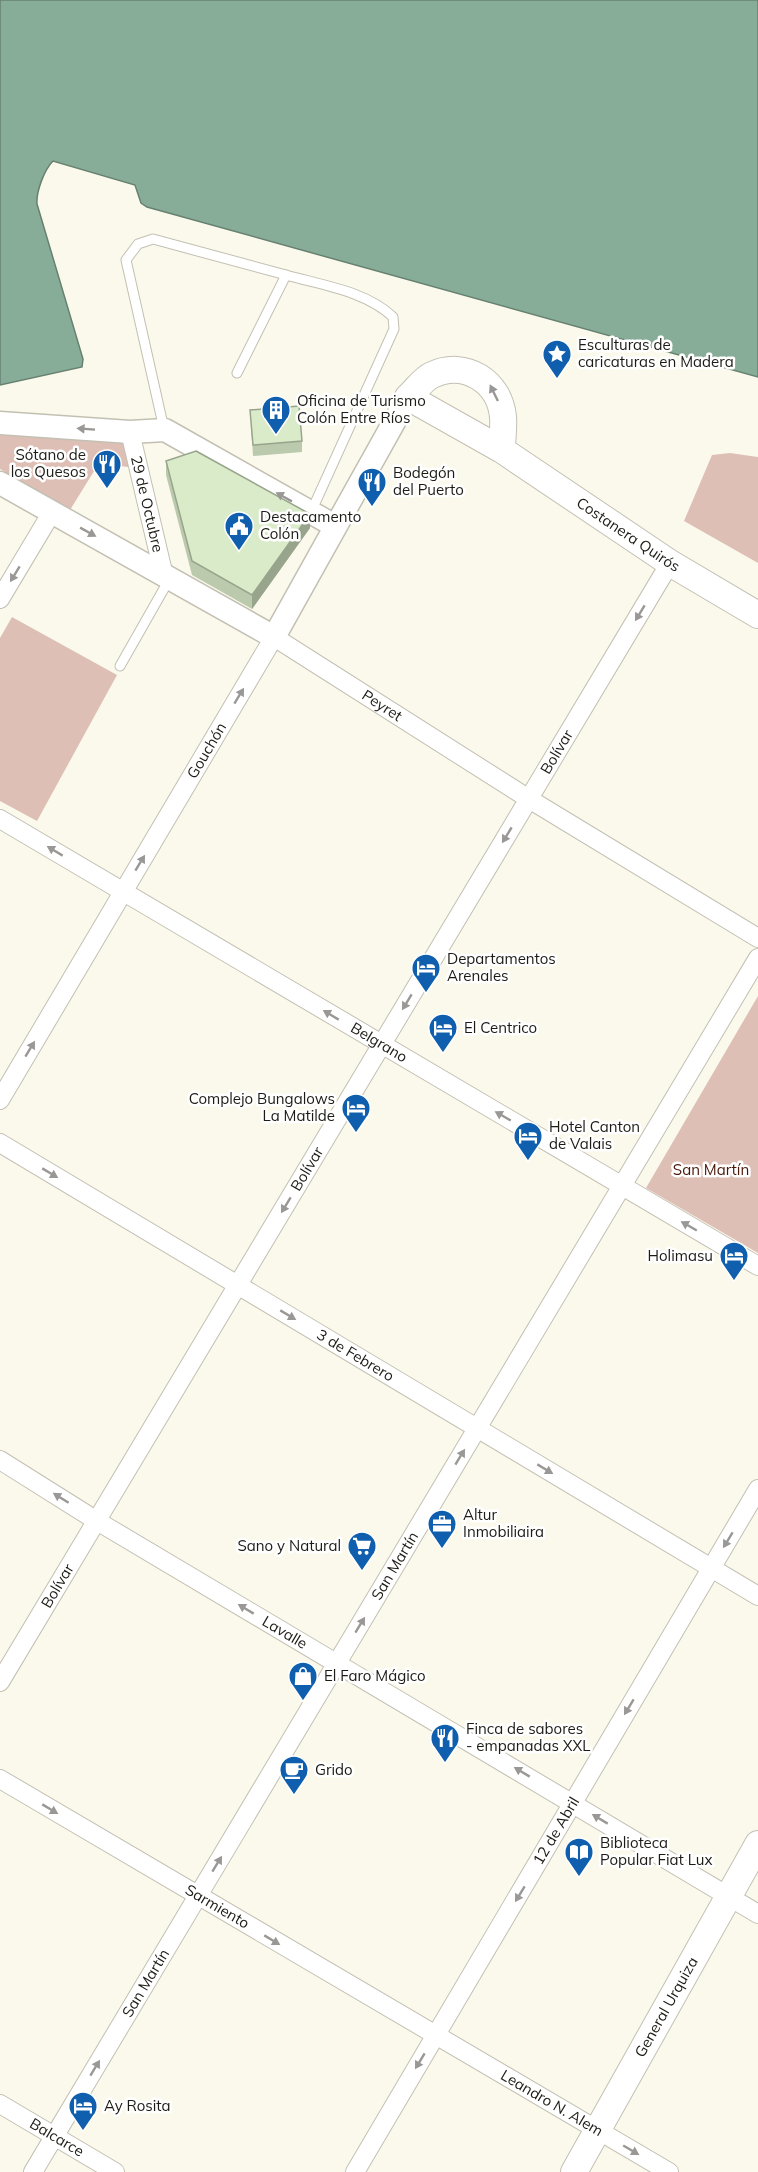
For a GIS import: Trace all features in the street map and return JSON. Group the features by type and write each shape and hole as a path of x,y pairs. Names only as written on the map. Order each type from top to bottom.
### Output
{"main road":[{"path":"408,397 430,376 445,370 473,372 492,386 496,396 503,416 502,450"},
{"name":"Costanera Quirós","path":"408,397 502,450 670,563 758,615"},
{"name":"General Urquiza","path":"574,2172 727,1895 758,1844"}],"street":[{"name":"Gouchón","path":"0,1100 274,637 408,397"},
{"path":"0,423 130,432 165,430 335,526"},
{"name":"29 de Octubre","path":"130,432 167,577"},
{"name":"Peyret","path":"0,483 274,637 529,799 758,938"},
{"path":"0,599 52,512"},
{"name":"Bolívar","path":"0,1682 670,563"},
{"name":"Belgrano","path":"0,819 758,1266"},
{"name":"San Martín","path":"33,2172 758,958"},
{"name":"3 de Febrero","path":"0,1143 758,1596"},
{"name":"Lavalle","path":"0,1460 97,1521 758,1914"},
{"name":"12 de Abril","path":"355,2172 758,1489"},
{"name":"Sarmiento","path":"0,1779 435,2036"},
{"name":"Leandro N. Alem","path":"435,2036 669,2172"},
{"name":"Balcarce","path":"0,2104 115,2172"}],"lane":[{"path":"165,430 126,260 138,244 153,239 286,275 382,306 393,317 394,329 311,512"},
{"path":"237,373 286,275"},
{"path":"120,666 167,577"}],"green space":[{"path":"0,430 127,439 135,468 99,463 70,510 0,469"},
{"path":"730,453 758,457 758,563 684,521 712,455"},
{"path":"12,617 117,675 37,821 0,801 0,638"},
{"name":"San Martín","path":"758,996 758,1253 646,1188"}],"shaded area":[{"path":"0,0 758,0 758,377 147,207 141,203 135,185 53,161 41,181 37,204 83,359 82,367 0,385"}],"building":[{"name":"Oficina de Turismo Colón Entre Ríos","path":"299,406 302,441 253,445 250,410"},
{"name":"Destacamento Colón","path":"196,451 310,514 252,595 192,561 166,461"}],"place":[{"name":"Esculturas de caricaturas en Madera","path":"557,380"},
{"name":"Oficina de Turismo Colón Entre Ríos","path":"276,436"},
{"name":"Sótano de los Quesos","path":"107,490"},
{"name":"Bodegón del Puerto","path":"372,508"},
{"name":"Destacamento Colón","path":"239,552"},
{"name":"Departamentos Arenales","path":"426,994"},
{"name":"El Centrico","path":"443,1054"},
{"name":"Complejo Bungalows La Matilde","path":"356,1134"},
{"name":"Hotel Canton de Valais","path":"528,1162"},
{"name":"Holimasu","path":"734,1282"},
{"name":"Altur Inmobiliaira","path":"442,1550"},
{"name":"Sano y Natural","path":"362,1572"},
{"name":"El Faro Mágico","path":"303,1702"},
{"name":"Finca de sabores - empanadas XXL","path":"445,1764"},
{"name":"Grido","path":"294,1796"},
{"name":"Biblioteca Popular Fiat Lux","path":"579,1878"},
{"name":"Ay Rosita","path":"83,2132"}]}
